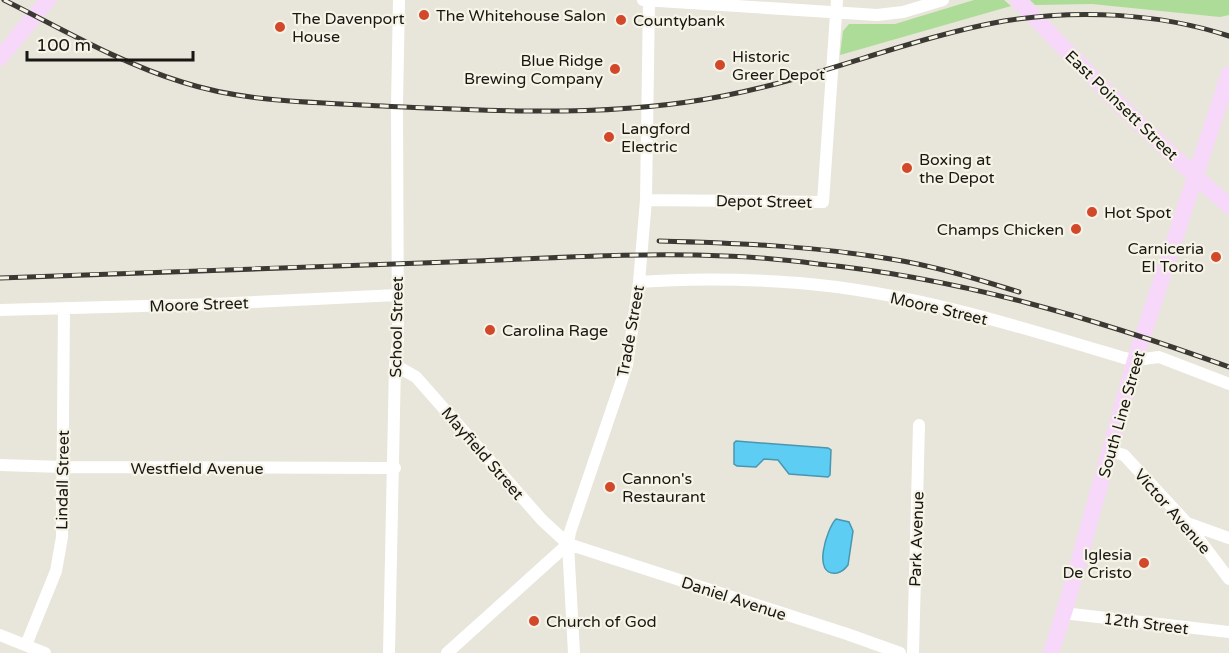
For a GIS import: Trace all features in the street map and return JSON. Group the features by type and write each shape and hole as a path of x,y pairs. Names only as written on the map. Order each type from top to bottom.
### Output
{"main road":[{"path":"0,58 48,0"},
{"name":"East Poinsett Street","path":"1018,0 1102,89 1229,206"},
{"name":"South Line Street","path":"1051,653 1135,360 1229,74"}],"street":[{"name":"School Street","path":"390,653 395,365 398,340 399,0"},
{"path":"643,0 836,13 892,14 943,0"},
{"name":"Trade Street","path":"574,653 568,544 572,522 627,365 639,282 646,200 649,0"},
{"name":"Depot Street","path":"646,200 823,202 837,0"},
{"name":"Moore Street","path":"639,282 778,282 868,292 964,312 1124,358 1135,360 1159,357 1229,384"},
{"name":"Moore Street","path":"0,310 397,295"},
{"name":"Lindall Street","path":"26,645 56,571 62,537 64,308"},
{"name":"Mayfield Street","path":"395,365 416,377 542,520 568,544"},
{"name":"Park Avenue","path":"912,653 919,425"},
{"name":"Victor Avenue","path":"1110,451 1124,455 1186,522 1229,579"},
{"name":"Westfield Avenue","path":"0,465 395,468"},
{"path":"1186,522 1229,538"},
{"path":"447,653 568,544"},
{"name":"Daniel Avenue","path":"568,544 900,653"},
{"name":"12th Street","path":"1064,613 1229,632"},
{"path":"0,635 45,653"}],"green space":[{"path":"974,0 1004,0 1011,6 840,55 843,31 849,24 895,24"},
{"path":"1030,0 1229,0 1229,15 1220,17 1092,4 1035,5"}],"water":[{"path":"736,441 828,448 831,450 830,475 828,477 789,474 778,460 764,459 756,467 737,466 734,464 734,443"},
{"path":"836,519 849,522 853,531 848,565 837,573 829,572 823,560 826,541"}],"railway":[{"path":"4,0 136,65 207,89 256,98 468,110 596,110 681,103 723,96 794,79 969,28 1032,17 1118,15 1175,22 1229,36"},
{"path":"659,241 775,246 862,255 940,269 1019,292"},
{"path":"0,278 622,255 737,256 871,270 975,290 1078,317 1229,367"}],"place":[{"name":"The Whitehouse Salon","path":"424,15"},
{"name":"Countybank","path":"621,20"},
{"name":"The Davenport House","path":"280,27"},
{"name":"Historic Greer Depot","path":"720,65"},
{"name":"Blue Ridge Brewing Company","path":"615,69"},
{"name":"Langford Electric","path":"609,137"},
{"name":"Boxing at the Depot","path":"907,168"},
{"name":"Hot Spot","path":"1092,212"},
{"name":"Champs Chicken","path":"1076,229"},
{"name":"Carniceria El Torito","path":"1216,257"},
{"name":"Carolina Rage","path":"490,330"},
{"name":"Cannon's Restaurant","path":"610,487"},
{"name":"Iglesia De Cristo","path":"1144,563"},
{"name":"Church of God","path":"534,621"}]}
